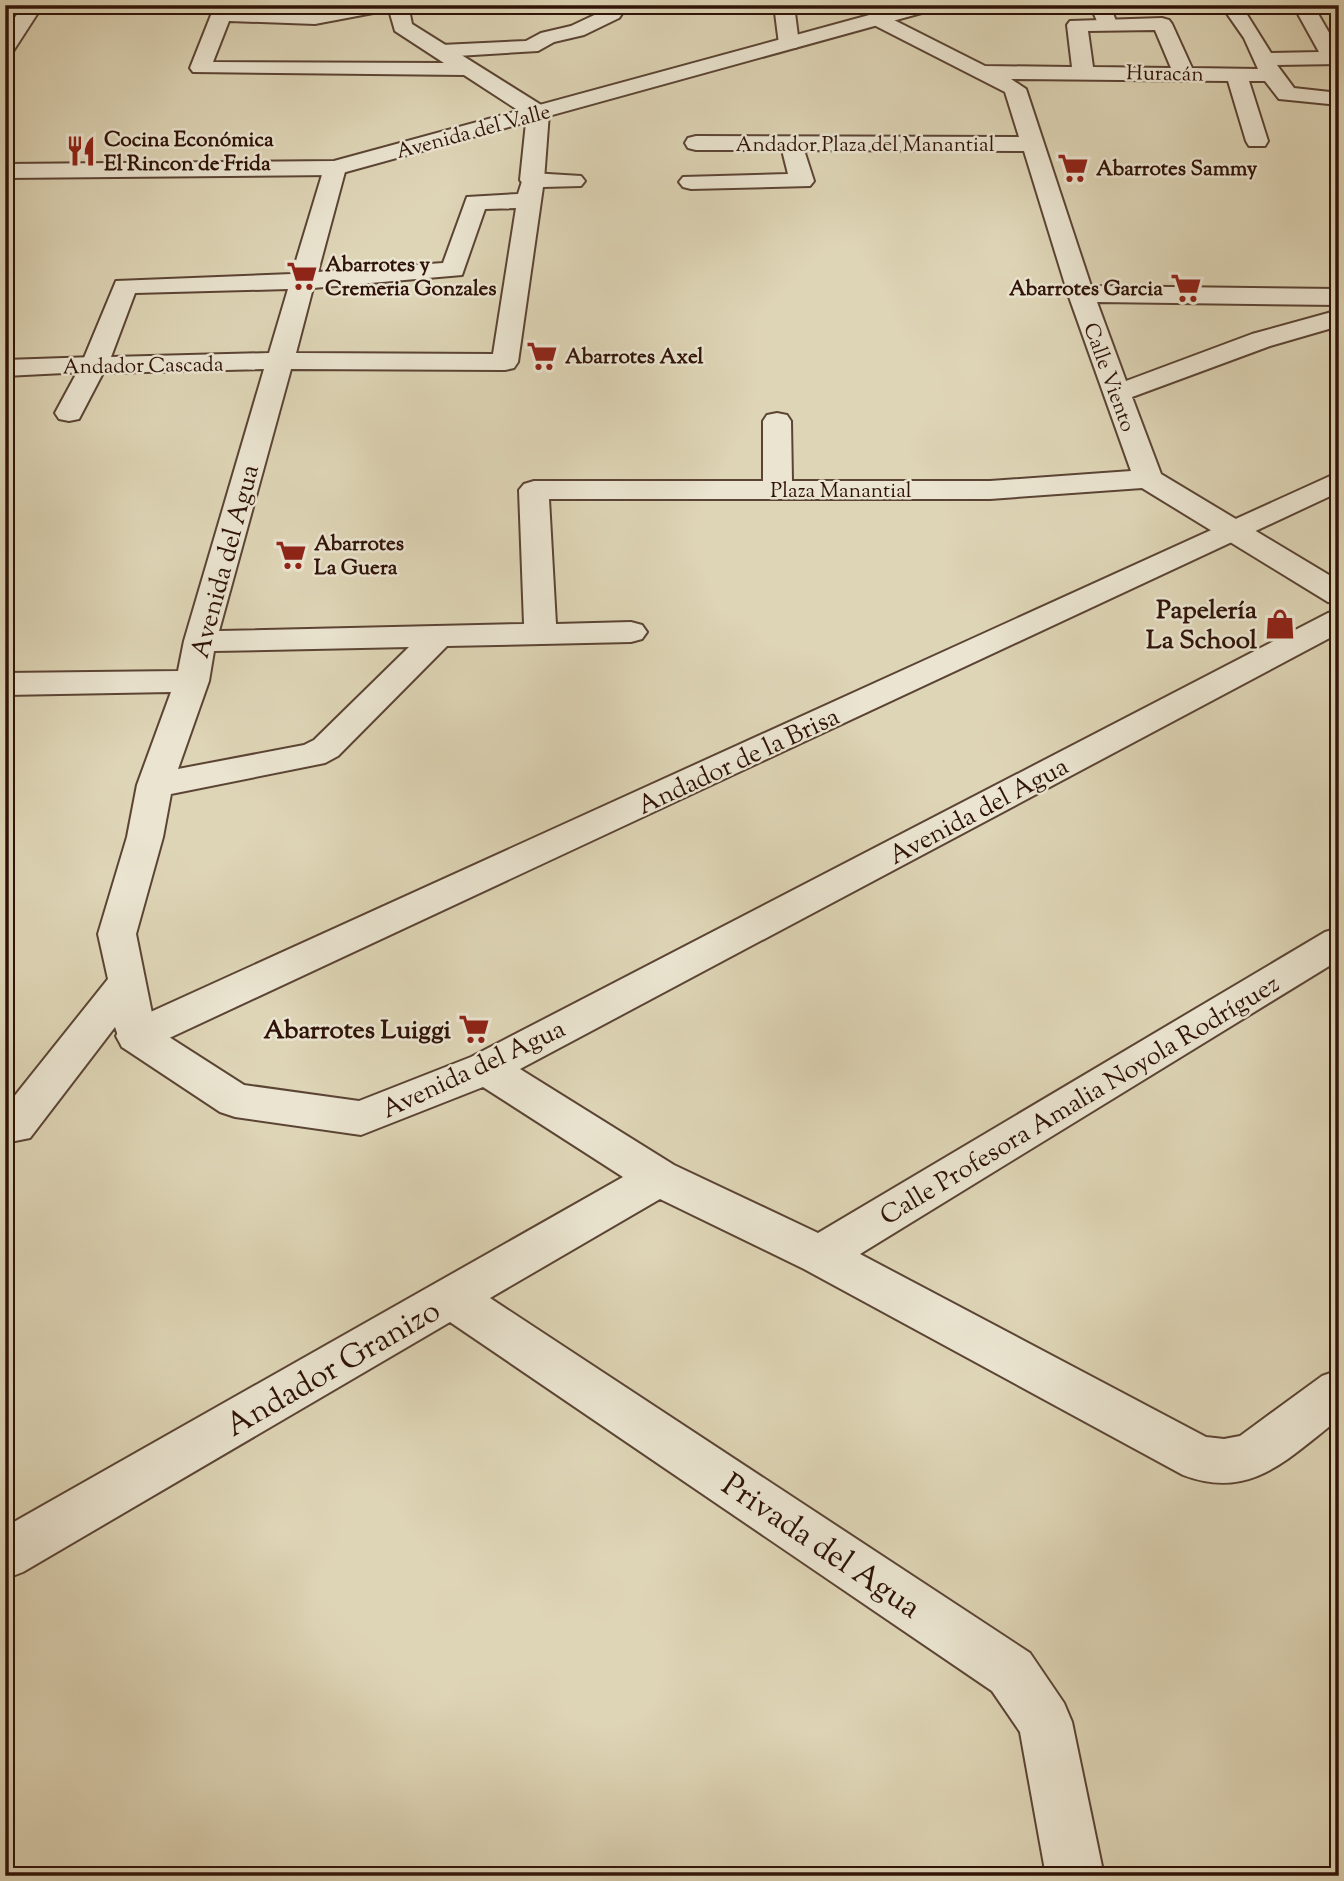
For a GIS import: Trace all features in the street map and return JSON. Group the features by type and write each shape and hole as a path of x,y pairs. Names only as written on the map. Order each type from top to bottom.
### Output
{"street":[{"path":"5,49 33,5"},
{"path":"384,5 315,18 223,10 200,68 467,69"},
{"path":"280,361 505,362 531,191 538,113 402,27 398,5"},
{"path":"441,51 531,47 548,37 577,31 612,15 618,5"},
{"path":"651,5 702,6"},
{"path":"784,5 789,44"},
{"name":"Avenida del Valle","path":"5,171 335,168 929,5"},
{"path":"1231,5 1254,38 1266,67 1287,94 1339,99"},
{"path":"1303,5 1336,58"},
{"path":"1083,72 1077,25 1103,15 1162,24 1183,72"},
{"path":"308,69 315,18"},
{"name":"Calle Viento","path":"877,19 1015,89 1081,294 1148,479"},
{"path":"1254,38 1322,36"},
{"name":"Huracán","path":"982,72 1236,74 1266,67 1336,58"},
{"path":"1236,74 1257,141"},
{"name":"Andador Plaza del Manantial","path":"696,143 1033,144"},
{"path":"691,182 802,181 791,143"},
{"name":"Avenida del Agua","path":"335,168 200,641 192,681 155,785 145,837 117,934 128,981 136,1036 236,1100 361,1118 486,1068 1339,620"},
{"path":"69,413 94,365 125,286 303,281 453,270 475,202 573,181"},
{"path":"1081,294 1339,297"},
{"path":"1116,394 1261,340 1339,318"},
{"name":"Andador Cascada","path":"5,368 280,361"},
{"path":"777,421 778,490"},
{"path":"1148,479 1339,595"},
{"name":"Plaza Manantial","path":"540,633 534,490 990,490 1148,479"},
{"name":"Andador de la Brisa","path":"136,1036 1339,481"},
{"path":"200,641 631,632"},
{"path":"155,785 313,755 326,748 440,634"},
{"path":"5,684 192,681"},
{"name":"Calle Profesora Amalia Noyola Rodríguez","path":"820,1255 1339,942"},
{"path":"8,1130 128,981"},
{"path":"486,1068 659,1178 820,1255 1200,1459 1224,1462 1251,1457 1339,1391"},
{"name":"Andador Granizo","path":"5,1555 659,1178"},
{"name":"Privada del Agua","path":"452,1298 1012,1672 1045,1722 1075,1876"}],"place":[{"name":"Cocina Económica El Rincon de Frida","path":"81,151"},
{"name":"Abarrotes Sammy","path":"1073,168"},
{"name":"Abarrotes y Cremeria Gonzales","path":"302,276"},
{"name":"Abarrotes Garcia","path":"1186,288"},
{"name":"Abarrotes Axel","path":"542,356"},
{"name":"Abarrotes La Guera","path":"291,555"},
{"name":"Papelería La School","path":"1280,624"},
{"name":"Abarrotes Luiggi","path":"474,1029"}]}
